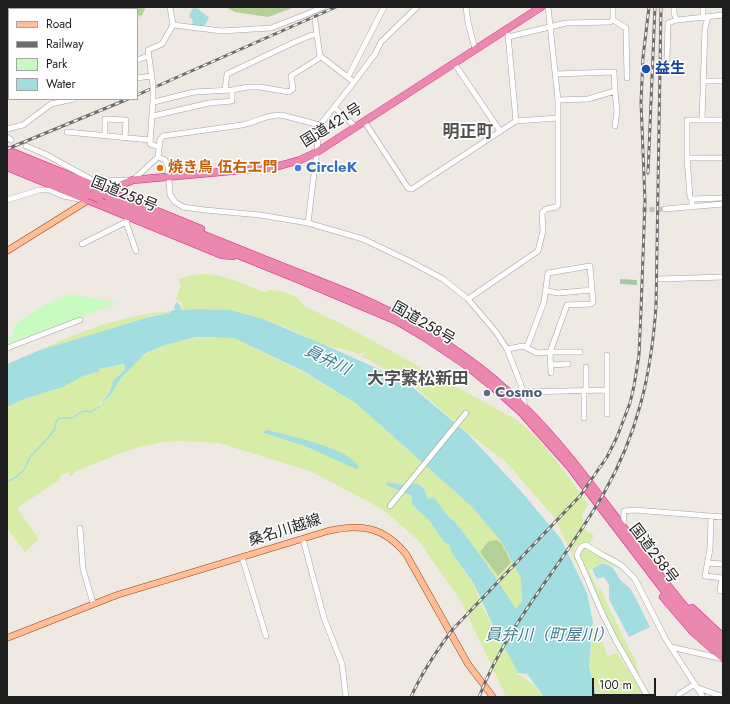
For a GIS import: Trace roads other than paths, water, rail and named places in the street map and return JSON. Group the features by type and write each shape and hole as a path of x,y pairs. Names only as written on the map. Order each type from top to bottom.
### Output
{"highway":[{"name":"国道421号","path":"88,198 107,193 134,180 275,167 300,160 318,152 454,62 541,7"},
{"name":"国道258号","path":"9,152 96,191 107,193 399,316 467,358 523,410 573,462 673,592 697,620 723,644"},
{"path":"9,152 107,193"},
{"name":"国道258号","path":"7,162 88,198 99,199 300,280 397,321 424,337 463,364 523,410 569,466 669,597 694,625 723,651"},
{"path":"7,167 88,198 128,219 222,255 241,257"},
{"path":"648,570 656,587 674,611 692,631 723,659"},
{"path":"673,592 723,637"}],"main road":[{"path":"7,251 88,198"},
{"name":"桑名川越線","path":"7,638 93,603 155,582 342,528 358,527 380,532 398,544 406,554 468,664 493,697"}],"street":[{"path":"159,147 150,144 153,116 153,86 148,50 162,44 173,25 170,7"},
{"path":"173,25 222,31 271,28 323,7"},
{"path":"348,77 384,7"},
{"path":"308,223 318,152 320,125 354,82 384,38 417,7"},
{"path":"466,7 475,49"},
{"path":"468,299 538,251 543,231 542,213 546,209 556,207 558,205 558,100 548,7"},
{"path":"613,7 614,20"},
{"path":"674,7 674,14 677,20"},
{"path":"702,120 706,17 703,7"},
{"path":"667,59 668,23 677,20 723,15"},
{"path":"315,20 320,56 354,82"},
{"path":"508,37 566,23 610,22 614,20"},
{"path":"614,20 626,28 626,78"},
{"path":"507,29 516,121"},
{"path":"225,90 227,74 295,42 312,35 316,35"},
{"path":"138,60 148,56"},
{"path":"153,100 194,92 260,87 289,92 293,89 292,76 318,59 320,56"},
{"path":"454,62 500,131"},
{"path":"555,74 614,72 614,91 617,112 615,126"},
{"path":"138,78 151,76"},
{"path":"703,81 723,81"},
{"path":"153,116 209,103 232,101 232,90"},
{"path":"558,100 588,99 614,91"},
{"path":"7,129 23,125 51,104 69,100"},
{"path":"334,107 356,127"},
{"path":"26,146 45,154 94,181 134,180 158,157 160,140 163,136 242,125 252,123 265,116 281,115 320,125"},
{"path":"364,121 408,188 412,189 516,121 558,118"},
{"path":"105,135 105,119 126,120 125,138"},
{"path":"692,207 687,158 687,120 723,120"},
{"path":"67,132 150,140"},
{"path":"158,157 166,162 169,176 170,195 175,202 183,207 260,215 308,223 363,239 409,260 443,279 468,299 496,332 507,349 521,385 523,410"},
{"path":"687,158 723,158"},
{"path":"7,200 39,190 50,190 63,196 88,198"},
{"path":"692,199 723,198"},
{"path":"665,210 723,204"},
{"path":"82,244 128,219 136,251"},
{"path":"527,347 544,302 547,291 548,273 590,266 593,302 591,304 567,305 550,352 551,373"},
{"path":"659,279 723,277"},
{"path":"547,291 558,293 592,290"},
{"path":"7,348 80,320"},
{"path":"507,349 523,346 537,353 580,352"},
{"path":"607,355 607,414"},
{"path":"551,365 568,364"},
{"path":"584,418 586,367"},
{"path":"522,392 607,390"},
{"path":"390,506 466,412"},
{"path":"623,527 624,511 634,510 723,517"},
{"path":"711,516 710,549 705,576 722,578 720,590 723,591"},
{"path":"80,528 84,569 93,603"},
{"path":"303,539 324,618 342,664 346,697"},
{"path":"648,697 616,641 577,555 580,548 586,544 621,565 635,579 660,628 703,697"},
{"path":"242,557 266,636"},
{"path":"708,563 723,564"},
{"path":"671,647 723,659"},
{"path":"696,685 723,697"},
{"path":"678,697 679,694 696,685"}],"water":[{"path":"192,9 199,9 209,17 204,27 193,26 192,19 189,17"},
{"name":"員弁川（町屋川）","path":"177,302 180,305 181,310 230,310 263,319 374,367 410,385 468,434 520,490 561,539 587,593 593,622 589,667 597,697 544,697 527,674 518,673 494,628 474,584 452,553 449,545 444,542 429,520 412,505 412,496 386,485 387,482 409,486 416,483 424,488 428,499 434,497 445,513 457,524 489,567 516,609 522,601 521,578 501,541 472,507 357,404 303,371 234,338 196,337 165,345 146,353 122,377 111,394 100,406 110,390 113,380 125,369 124,364 99,369 100,371 81,377 63,387 24,399 7,407 7,364 40,350 149,317 170,313 171,311 175,310 174,306"},
{"path":"268,430 304,439 345,454 354,461 359,468 356,469 305,446 261,432"},
{"path":"601,564 610,566 620,580 630,588 650,627 629,637 609,599 609,585 604,577 597,579 592,569"}],"waterway":[{"path":"7,482 24,470 30,457 55,429 56,422 59,418 74,418 81,412 91,412 100,406"}],"tunnel":[{"path":"642,210 665,209"}],"railway":[{"path":"138,95 336,7"},
{"path":"411,697 430,662 453,629 580,496 607,457 617,437 630,403 639,355 645,201 641,102 643,57 649,7"},
{"path":"648,173 655,7"},
{"path":"479,697 505,643 589,518 604,493 626,448 641,403 651,356 656,307 661,7"},
{"path":"7,149 126,100"}],"place":[{"name":"益生","path":"646,69"},
{"name":"焼き鳥 伍右エ門","path":"160,168"},
{"name":"CircleK","path":"298,168"},
{"name":"Cosmo","path":"487,393"}],"district":[{"name":"明正町","path":"468,133"},
{"name":"大字繁松新田","path":"418,380"}],"water label":[{"name":"員弁川","path":"327,361"}]}
